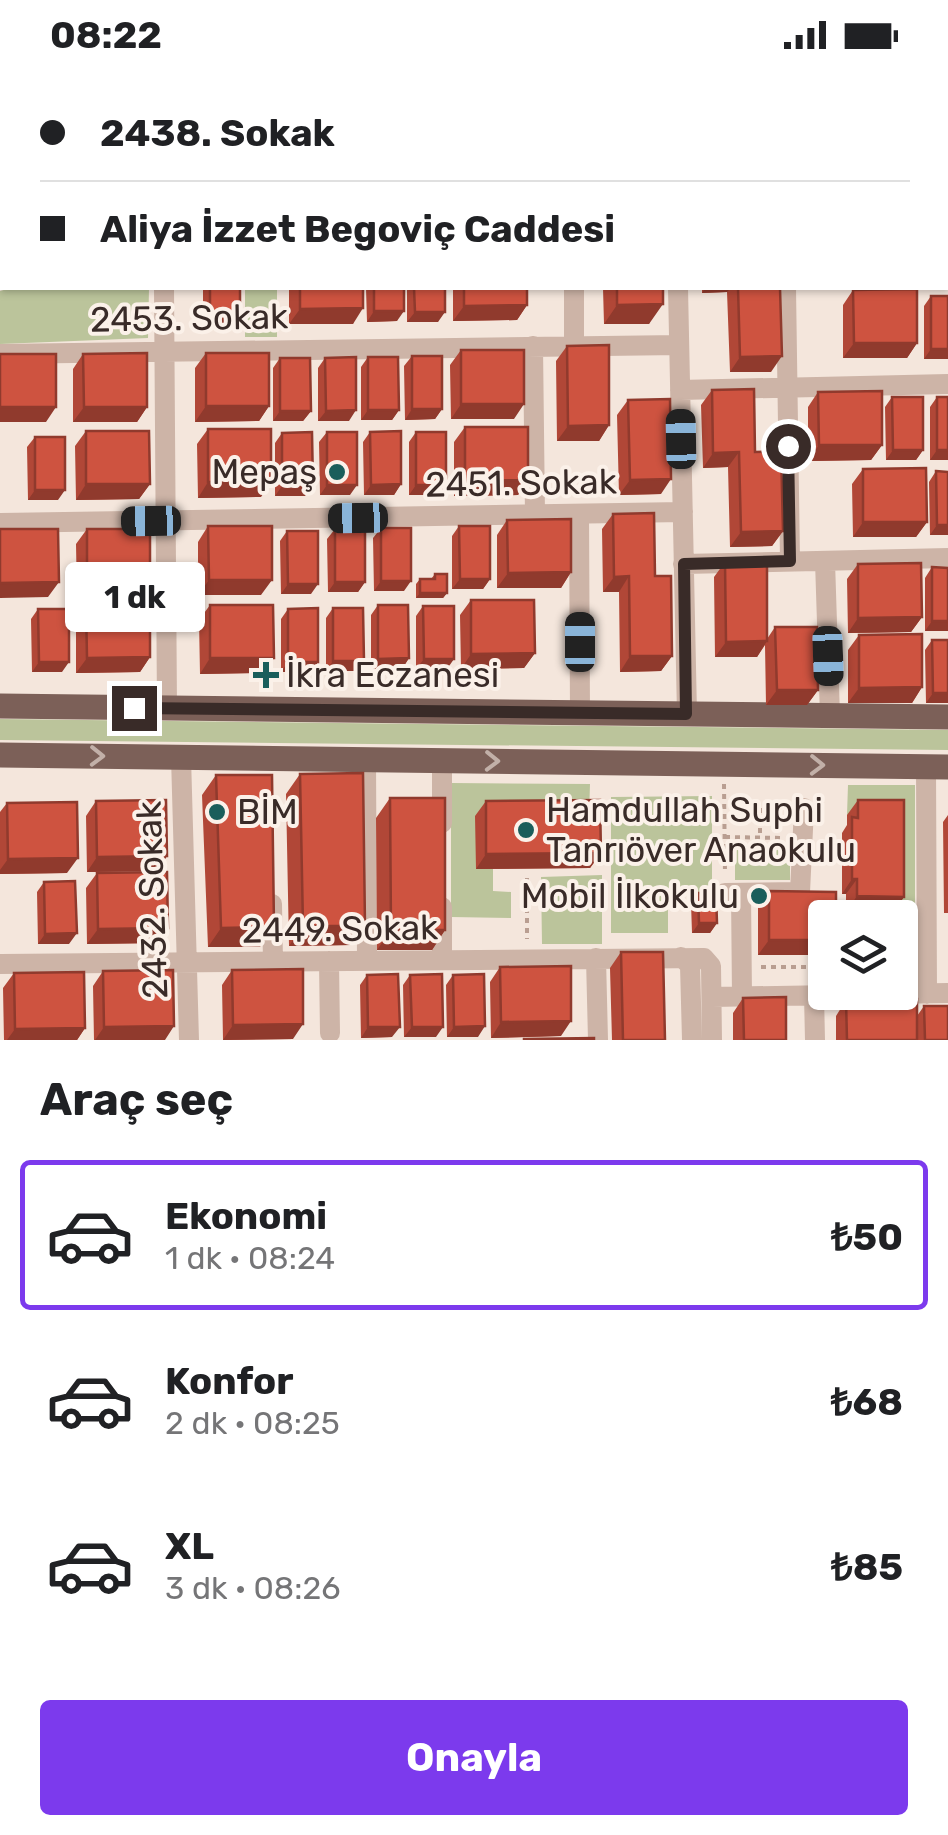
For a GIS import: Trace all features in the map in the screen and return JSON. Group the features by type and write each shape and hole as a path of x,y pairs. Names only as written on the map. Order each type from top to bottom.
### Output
{"main road":[{"path":"0,706 948,717"},
{"path":"0,755 937,767"}],"street":[{"path":"164,290 167,708"},
{"path":"574,290 574,346"},
{"path":"678,290 686,714"},
{"path":"786,290 790,561"},
{"name":"2453. Sokak","path":"0,354 679,345"},
{"path":"533,346 535,515"},
{"path":"680,390 948,384"},
{"name":"2451. Sokak","path":"0,523 682,512"},
{"path":"579,514 580,713"},
{"path":"684,564 948,558"},
{"path":"825,560 830,716"},
{"name":"2432. Sokak","path":"181,757 189,1040"},
{"path":"271,758 272,785"},
{"path":"366,759 367,961"},
{"path":"442,760 442,842"},
{"path":"937,767 938,994"},
{"path":"742,996 733,893 800,892 804,808"},
{"path":"442,879 442,960"},
{"path":"272,883 273,962"},
{"path":"596,958 598,1040"},
{"name":"2449. Sokak","path":"0,964 596,958 690,962"},
{"path":"329,961 330,1034"},
{"path":"692,1040 690,962 710,962 712,1040"},
{"path":"712,997 808,996"},
{"path":"814,1010 815,1040"}],"path":[{"path":"724,784 724,837 733,893"},
{"path":"760,808 760,837"},
{"path":"724,837 804,838"},
{"path":"527,878 528,959"},
{"path":"742,967 808,967"}],"green space":[{"path":"149,290 148,338 0,344 0,291"},
{"path":"245,290 277,290 277,337 245,337"},
{"path":"0,719 948,730 948,750 0,740"},
{"path":"451,783 590,784 589,815 476,869 493,869 493,891 511,892 511,918 451,917"},
{"path":"848,785 915,785 915,900 888,900 847,815"},
{"path":"712,796 712,895 668,895 668,933 611,933 611,797"},
{"path":"735,848 790,848 790,880 735,880"},
{"path":"602,875 602,944 542,944 541,877"}],"building":[{"path":"210,290 240,290 240,316 210,316"},
{"path":"300,290 363,290 363,308 300,309"},
{"path":"374,290 404,290 404,311 374,311"},
{"path":"414,290 445,290 445,312 415,312"},
{"path":"464,290 527,290 527,305 464,306"},
{"path":"617,290 663,290 663,304 617,305"},
{"path":"738,290 780,290 782,356 740,357"},
{"path":"853,290 917,290 917,343 854,343"},
{"path":"931,296 948,296 948,349 931,349"},
{"path":"609,345 609,425 568,426 567,346"},
{"path":"461,350 524,350 524,404 461,404"},
{"path":"147,353 147,407 84,407 83,354"},
{"path":"206,353 269,353 269,406 206,406"},
{"path":"0,354 56,354 56,407 0,407"},
{"path":"412,356 442,356 442,409 412,409"},
{"path":"356,357 356,410 326,411 325,358"},
{"path":"368,357 398,357 399,410 368,410"},
{"path":"280,358 310,358 311,411 280,411"},
{"path":"754,389 755,452 781,451 783,531 741,532 739,452 713,453 712,390"},
{"path":"882,391 882,445 819,445 818,392"},
{"path":"892,397 923,397 923,450 893,450"},
{"path":"937,397 948,397 948,450 937,450"},
{"path":"670,399 671,479 630,480 628,400"},
{"path":"465,427 528,427 528,480 465,481"},
{"path":"208,429 271,429 271,482 208,482"},
{"path":"86,431 149,431 150,484 86,484"},
{"path":"401,431 401,484 371,485 370,432"},
{"path":"312,432 313,486 282,486 282,433"},
{"path":"327,432 357,432 357,485 327,485"},
{"path":"416,432 446,432 446,485 416,485"},
{"path":"35,437 65,437 65,490 35,490"},
{"path":"926,468 927,522 863,522 863,469"},
{"path":"936,471 948,472 948,525 937,525"},
{"path":"654,513 655,576 671,576 672,656 630,656 629,576 614,577 613,514"},
{"path":"571,519 571,572 508,573 507,520"},
{"path":"208,526 272,526 272,580 209,580"},
{"path":"459,526 490,526 490,579 460,579"},
{"path":"381,528 411,528 411,581 381,581"},
{"path":"0,529 58,529 59,582 0,583"},
{"path":"87,529 150,529 150,582 87,583"},
{"path":"335,529 365,529 365,582 335,582"},
{"path":"287,531 318,531 318,584 288,584"},
{"path":"767,561 767,641 726,642 725,562"},
{"path":"921,563 922,617 858,618 858,564"},
{"path":"932,567 948,568 948,621 932,621"},
{"path":"435,574 447,574 447,593 420,593 420,579 435,579"},
{"path":"471,600 534,600 535,653 471,654"},
{"path":"150,603 150,657 87,658 86,604"},
{"path":"210,605 273,605 274,658 210,658"},
{"path":"378,605 408,605 409,658 378,659"},
{"path":"423,606 454,606 454,659 424,659"},
{"path":"318,608 318,662 288,662 288,609"},
{"path":"333,608 363,608 364,661 333,661"},
{"path":"38,609 69,609 69,662 39,662"},
{"path":"775,627 817,627 818,690 777,690"},
{"path":"922,634 922,687 859,688 859,635"},
{"path":"932,640 948,640 948,693 933,693"},
{"path":"363,773 365,926 303,926 300,774"},
{"path":"216,775 272,775 274,927 221,928"},
{"path":"390,798 445,798 445,930 391,930"},
{"path":"166,800 167,856 97,857 96,801"},
{"path":"600,800 601,853 486,854 486,801"},
{"path":"858,800 904,800 904,897 857,896 857,879 852,879 852,817 858,818"},
{"path":"77,802 78,858 8,859 7,803"},
{"path":"167,872 168,928 98,929 97,873"},
{"path":"75,881 77,933 45,934 44,882"},
{"path":"769,891 836,892 836,900 808,900 808,940 769,940"},
{"path":"698,893 716,893 717,923 699,923"},
{"path":"621,952 663,952 665,1040 623,1040"},
{"path":"571,966 571,1021 501,1022 500,967"},
{"path":"303,969 303,1024 233,1025 232,970"},
{"path":"173,970 174,1026 104,1027 103,971"},
{"path":"84,972 85,1028 15,1029 14,973"},
{"path":"398,974 400,1027 368,1027 367,975"},
{"path":"442,974 443,1027 412,1027 410,975"},
{"path":"484,974 485,1026 454,1027 453,975"},
{"path":"786,997 786,1040 744,1040 743,998"},
{"path":"924,1006 948,1006 948,1040 925,1040"},
{"path":"846,1010 917,1010 917,1040 847,1040"},
{"path":"524,1039 594,1040 524,1040"}],"place":[{"name":"Mepaş","path":"337,472"},
{"name":"İkra Eczanesi","path":"266,675"},
{"name":"BİM","path":"217,812"},
{"name":"Hamdullah Suphi Tanrıöver Anaokulu","path":"526,830"},
{"name":"Mobil İlkokulu","path":"759,896"}],"route":[{"path":"134,708 686,714 684,564 790,561 788,446"}]}
